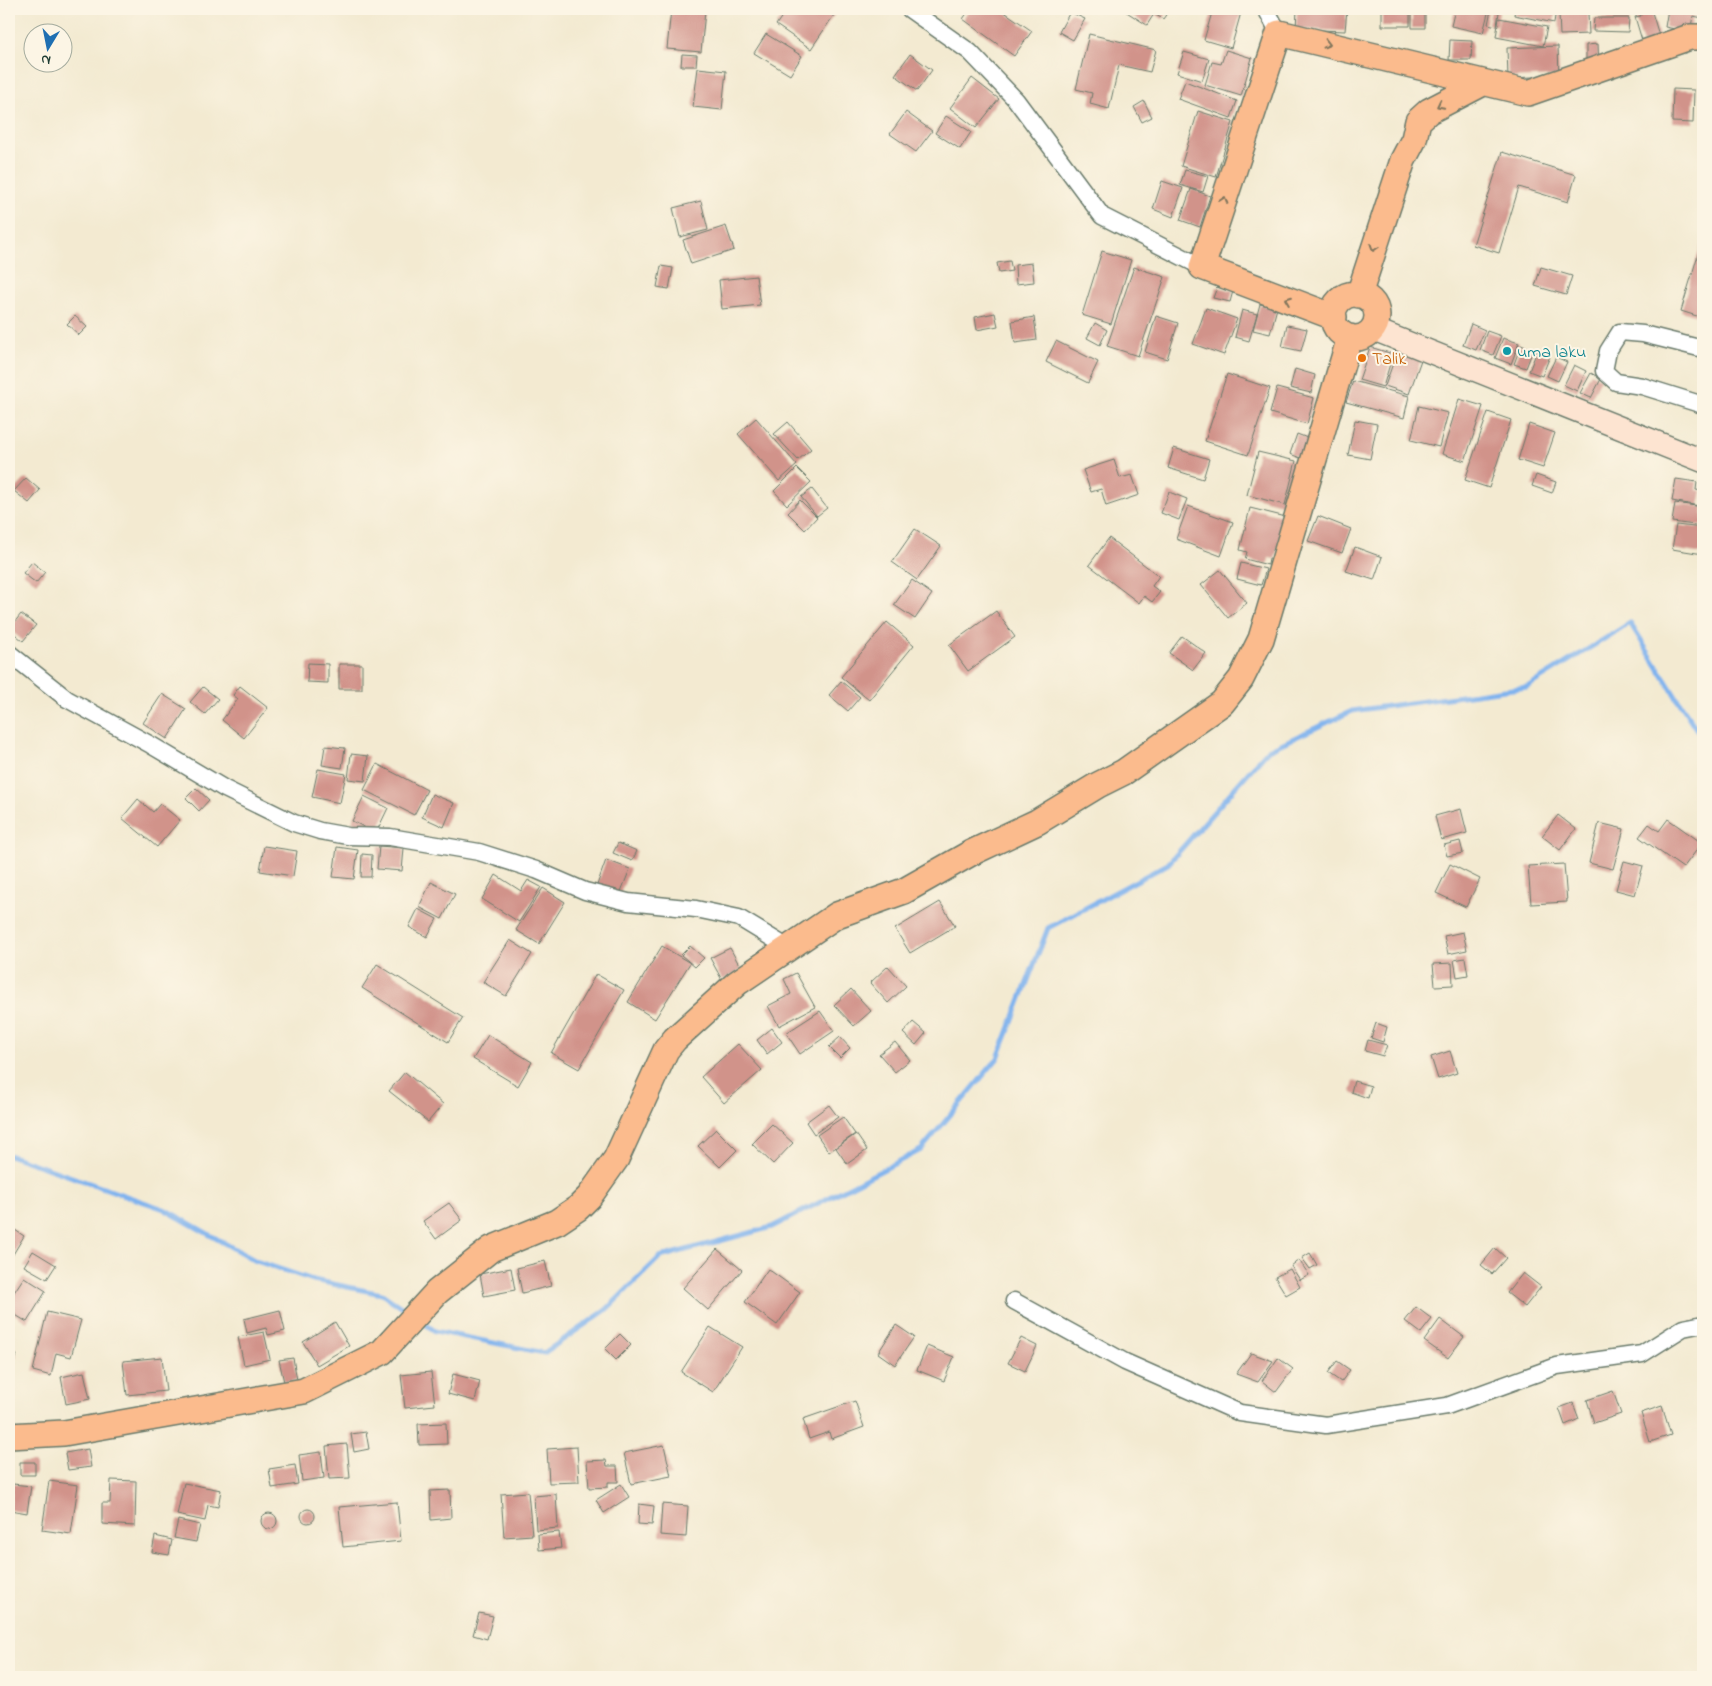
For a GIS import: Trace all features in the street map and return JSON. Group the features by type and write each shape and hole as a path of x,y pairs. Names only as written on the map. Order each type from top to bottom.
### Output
{"main road":[{"path":"1334,317 1202,267 1280,21 1483,83 1528,93 1699,38"},
{"path":"1359,295 1403,160 1414,139 1418,121 1429,110 1483,83"},
{"path":"1359,295 1368,298 1374,304 1377,321 1373,329 1363,337 1350,337 1338,330 1334,317 1335,309 1344,297 1359,295"},
{"path":"9,1436 64,1433 304,1391 382,1352 437,1292 491,1249 557,1222 589,1198 616,1159 666,1050 675,1039 737,983 837,916 904,891 971,853 1037,822 1098,785 1124,772 1222,703 1241,679 1261,639 1350,337"}],"street":[{"path":"909,9 970,52 1016,100 1102,216 1202,267"},
{"path":"1266,9 1280,21"},
{"path":"1373,329 1703,461"},
{"path":"1703,349 1643,334 1620,332 1608,351 1604,370 1616,382 1642,386 1703,404"},
{"path":"9,653 67,699 151,745 225,790 294,823 320,831 348,836 390,837 479,852 536,870 585,891 628,902 696,909 739,918 790,948"},
{"path":"1014,1301 1125,1362 1240,1413 1326,1424 1447,1406 1557,1366 1642,1354 1682,1328 1703,1324"}],"building":[{"path":"671,9 705,11 701,52 667,49"},
{"path":"787,9 838,9 811,49 776,25"},
{"path":"970,9 1005,9 1003,11 1032,31 1014,56 963,19"},
{"path":"1122,9 1170,9 1163,19 1154,14 1147,25"},
{"path":"1213,9 1242,9 1231,48 1204,40"},
{"path":"1297,9 1347,9 1345,31 1296,29"},
{"path":"1382,9 1410,9 1410,26 1382,26"},
{"path":"1412,9 1425,9 1425,28 1412,28"},
{"path":"1455,9 1489,9 1483,33 1451,26"},
{"path":"1515,9 1556,9 1554,23 1514,15"},
{"path":"1590,9 1626,9 1626,12 1591,13"},
{"path":"1639,9 1651,9 1661,42 1644,47 1635,17 1641,16"},
{"path":"1668,9 1703,9 1703,18 1693,16 1690,32 1665,27"},
{"path":"1491,10 1499,12 1497,26 1488,24"},
{"path":"1070,12 1085,19 1073,40 1059,32"},
{"path":"1588,13 1589,34 1560,35 1559,14"},
{"path":"1499,18 1547,27 1543,46 1496,37"},
{"path":"1594,18 1629,18 1628,32 1593,31"},
{"path":"766,34 802,56 790,75 754,53"},
{"path":"1089,34 1156,50 1150,72 1119,65 1109,109 1090,104 1092,93 1076,89"},
{"path":"1450,40 1472,41 1471,60 1449,60"},
{"path":"1598,44 1599,69 1586,70 1586,45"},
{"path":"1558,46 1559,76 1508,78 1507,48"},
{"path":"1226,50 1252,58 1241,96 1205,85 1212,62 1221,64"},
{"path":"1184,52 1209,59 1202,81 1177,73"},
{"path":"682,54 697,55 696,66 681,66"},
{"path":"910,54 932,70 917,91 895,75"},
{"path":"698,68 726,71 722,110 693,107"},
{"path":"972,78 999,99 976,128 950,108"},
{"path":"1185,81 1237,101 1231,118 1178,99"},
{"path":"1673,89 1694,90 1693,123 1672,122"},
{"path":"1144,101 1152,117 1142,122 1134,107"},
{"path":"1198,111 1233,122 1216,177 1181,166"},
{"path":"906,112 932,131 916,152 890,134"},
{"path":"946,116 971,132 960,149 935,133"},
{"path":"1502,152 1576,175 1568,202 1519,187 1499,253 1473,245"},
{"path":"1185,170 1208,176 1203,192 1180,185"},
{"path":"1162,181 1183,188 1173,217 1153,209"},
{"path":"1191,189 1210,196 1200,227 1180,220"},
{"path":"701,201 708,230 680,237 673,208"},
{"path":"726,226 734,250 691,264 683,240"},
{"path":"1703,238 1703,318 1681,311"},
{"path":"1102,251 1131,260 1111,324 1082,315"},
{"path":"1010,261 1012,271 999,273 997,263"},
{"path":"1032,263 1034,282 1016,284 1015,265"},
{"path":"661,266 673,268 669,289 657,287"},
{"path":"1134,267 1165,277 1138,356 1107,346"},
{"path":"1541,267 1572,276 1566,295 1535,286"},
{"path":"756,276 760,305 722,309 719,280"},
{"path":"1217,287 1233,291 1230,302 1213,298"},
{"path":"1260,304 1277,308 1270,334 1253,330"},
{"path":"1206,308 1237,319 1224,355 1193,344"},
{"path":"1242,310 1257,314 1249,341 1235,337"},
{"path":"995,313 998,326 977,330 975,317"},
{"path":"75,316 87,327 79,335 67,324"},
{"path":"1156,316 1178,323 1167,359 1145,352"},
{"path":"1034,317 1037,340 1015,343 1012,321"},
{"path":"1095,323 1107,330 1100,345 1087,338"},
{"name":"uma laku","path":"1471,324 1485,330 1476,350 1463,345"},
{"path":"1287,325 1307,329 1301,351 1282,347"},
{"name":"uma laku","path":"1487,331 1501,336 1493,355 1480,350"},
{"name":"uma laku","path":"1503,338 1519,343 1511,364 1495,358"},
{"path":"1056,341 1098,362 1088,383 1046,362"},
{"name":"uma laku","path":"1521,345 1533,350 1526,368 1514,364"},
{"path":"1370,347 1393,354 1383,387 1359,380"},
{"path":"1398,349 1422,357 1409,394 1385,386"},
{"name":"uma laku","path":"1537,351 1550,356 1542,376 1529,371"},
{"name":"uma laku","path":"1556,357 1567,362 1558,381 1547,376"},
{"name":"uma laku","path":"1574,365 1586,371 1577,391 1564,385"},
{"path":"1295,369 1315,375 1311,393 1290,388"},
{"name":"uma laku","path":"1591,373 1601,379 1591,398 1580,393"},
{"path":"1227,374 1270,388 1248,455 1205,441"},
{"path":"1353,381 1409,396 1404,418 1346,402"},
{"path":"1277,388 1314,398 1307,424 1270,413"},
{"path":"1459,399 1483,406 1465,461 1442,454"},
{"path":"1419,406 1448,413 1439,447 1411,440"},
{"path":"1488,412 1511,420 1489,488 1465,480"},
{"path":"756,418 797,465 779,481 738,434"},
{"path":"1355,420 1377,424 1370,459 1348,455"},
{"path":"788,422 811,449 798,460 774,434"},
{"path":"1529,424 1555,433 1543,468 1518,460"},
{"path":"1297,434 1310,439 1303,459 1290,454"},
{"path":"1174,448 1209,459 1203,479 1168,468"},
{"path":"1258,452 1296,461 1285,505 1247,495"},
{"path":"1114,460 1120,478 1132,475 1139,495 1106,506 1101,489 1091,492 1083,470"},
{"path":"797,468 811,482 787,505 774,491"},
{"path":"1536,475 1556,482 1552,493 1532,486"},
{"path":"26,478 40,490 29,503 14,491"},
{"path":"1676,479 1697,482 1696,490 1702,491 1699,506 1672,501"},
{"path":"812,489 827,508 817,516 801,497"},
{"path":"1169,492 1187,499 1179,520 1161,513"},
{"path":"800,500 817,517 805,530 788,513"},
{"path":"1675,503 1703,507 1702,526 1672,522"},
{"path":"1188,506 1233,522 1221,556 1176,539"},
{"path":"1250,508 1286,517 1275,559 1269,558 1268,565 1245,559 1247,552 1240,550"},
{"path":"1318,516 1351,529 1342,553 1308,541"},
{"path":"1676,525 1703,528 1703,554 1672,549"},
{"path":"915,529 941,546 917,580 892,562"},
{"path":"1109,538 1159,576 1152,586 1160,592 1152,602 1144,596 1139,603 1089,565"},
{"path":"1355,547 1382,557 1374,580 1346,571"},
{"path":"32,562 45,572 36,583 23,573"},
{"path":"1241,563 1266,569 1261,585 1237,579"},
{"path":"1220,570 1247,603 1228,618 1201,585"},
{"path":"912,580 932,594 915,619 894,605"},
{"path":"996,611 1015,637 968,671 949,645"},
{"path":"21,614 36,625 23,641 9,629"},
{"path":"887,622 914,645 869,700 841,677"},
{"path":"1182,636 1206,653 1193,670 1169,653"},
{"path":"308,663 328,664 328,683 307,682"},
{"path":"339,664 362,664 362,689 339,689"},
{"path":"841,681 860,697 848,711 829,695"},
{"path":"240,686 268,708 244,738 222,720 238,699 233,695"},
{"path":"203,687 218,699 205,714 190,702"},
{"path":"162,694 186,709 167,739 143,723"},
{"path":"325,746 345,748 342,768 322,765"},
{"path":"351,754 368,756 365,781 348,779"},
{"path":"377,764 427,790 414,815 364,790"},
{"path":"318,769 346,774 340,803 312,797"},
{"path":"196,788 209,800 199,811 186,798"},
{"path":"432,794 454,803 444,827 422,817"},
{"path":"364,796 388,808 376,833 352,821"},
{"path":"138,799 153,812 160,804 180,820 157,847 122,818"},
{"path":"1461,809 1467,833 1441,840 1435,816"},
{"path":"1558,815 1576,829 1560,850 1542,836"},
{"path":"1668,819 1702,843 1683,868 1639,837 1649,824 1659,831"},
{"path":"1599,823 1624,829 1613,869 1589,863"},
{"path":"1460,841 1463,853 1447,856 1444,845"},
{"path":"618,843 637,851 632,861 613,853"},
{"path":"264,846 297,851 293,876 260,871"},
{"path":"379,846 404,848 402,871 377,869"},
{"path":"337,847 358,850 354,879 333,877"},
{"path":"362,854 372,855 371,877 361,877"},
{"path":"606,860 630,869 620,894 597,885"},
{"path":"1624,861 1643,866 1635,895 1616,890"},
{"path":"1450,864 1480,879 1466,907 1436,893"},
{"path":"1564,864 1567,902 1531,904 1528,866"},
{"path":"496,875 521,891 528,880 541,887 519,922 482,899"},
{"path":"431,882 455,894 442,919 419,907"},
{"path":"543,888 565,902 539,944 516,930"},
{"path":"940,902 955,926 910,953 895,929"},
{"path":"418,909 437,919 427,937 409,927"},
{"path":"1463,932 1467,950 1448,954 1444,936"},
{"path":"510,940 532,954 506,996 483,982"},
{"path":"662,946 690,963 655,1019 628,1002"},
{"path":"690,946 704,958 695,967 681,955"},
{"path":"730,948 742,970 722,980 710,958"},
{"path":"1465,958 1468,975 1457,977 1454,960"},
{"path":"1452,963 1453,985 1435,986 1433,964"},
{"path":"377,964 463,1018 448,1042 362,988"},
{"path":"888,966 906,986 888,1003 870,983"},
{"path":"796,973 815,1007 779,1026 768,1006 791,994 784,979"},
{"path":"596,974 624,990 579,1069 551,1053"},
{"path":"851,989 871,1011 854,1026 834,1005"},
{"path":"820,1011 834,1031 800,1054 786,1033"},
{"path":"913,1022 926,1033 916,1045 903,1033"},
{"path":"1376,1023 1387,1027 1383,1042 1371,1038"},
{"path":"772,1028 782,1042 767,1054 757,1040"},
{"path":"488,1035 532,1062 518,1086 473,1059"},
{"path":"840,1037 850,1048 840,1058 829,1047"},
{"path":"1368,1040 1387,1045 1383,1056 1365,1051"},
{"path":"895,1042 910,1060 895,1072 879,1054"},
{"path":"738,1044 762,1070 724,1103 701,1077"},
{"path":"1450,1051 1457,1073 1438,1079 1431,1057"},
{"path":"405,1072 443,1104 428,1122 389,1091"},
{"path":"1354,1081 1371,1086 1368,1098 1351,1092"},
{"path":"829,1105 838,1117 814,1134 806,1122"},
{"path":"843,1117 855,1134 829,1152 817,1135"},
{"path":"772,1124 793,1143 773,1164 752,1144"},
{"path":"716,1129 737,1150 720,1167 698,1146"},
{"path":"856,1134 867,1150 847,1164 836,1148"},
{"path":"449,1203 462,1220 436,1239 423,1221"},
{"path":"9,1226 24,1236 9,1261"},
{"path":"1495,1248 1506,1258 1492,1274 1481,1265"},
{"path":"717,1249 742,1270 708,1310 683,1288"},
{"path":"33,1251 56,1265 47,1279 24,1266"},
{"path":"1310,1253 1317,1265 1310,1269 1302,1258"},
{"path":"1299,1260 1309,1275 1300,1280 1291,1266"},
{"path":"545,1261 551,1286 522,1293 517,1268"},
{"path":"511,1268 515,1290 484,1296 480,1274"},
{"path":"768,1269 800,1292 777,1325 745,1302"},
{"path":"1290,1269 1300,1287 1286,1295 1275,1277"},
{"path":"1523,1273 1541,1287 1525,1307 1507,1293"},
{"path":"24,1277 46,1291 27,1322 9,1311 9,1300"},
{"path":"1416,1307 1432,1319 1421,1333 1405,1321"},
{"path":"280,1310 285,1331 268,1335 266,1328 247,1333 244,1319"},
{"path":"47,1312 81,1320 71,1357 56,1353 51,1376 33,1371"},
{"path":"1440,1319 1464,1337 1448,1358 1424,1341"},
{"path":"335,1322 349,1346 317,1365 303,1342"},
{"path":"896,1325 914,1337 895,1365 878,1353"},
{"path":"710,1327 742,1347 713,1392 681,1372"},
{"path":"264,1332 270,1359 244,1365 238,1337"},
{"path":"620,1334 631,1345 616,1360 605,1349"},
{"path":"1021,1338 1037,1346 1025,1371 1008,1363"},
{"path":"927,1346 954,1357 944,1381 917,1370"},
{"path":"9,1349 17,1355 10,1366 9,1365"},
{"path":"1251,1353 1273,1361 1258,1382 1236,1374"},
{"path":"162,1357 166,1391 127,1395 123,1361"},
{"path":"293,1358 297,1380 284,1382 279,1360"},
{"path":"1278,1358 1293,1369 1276,1392 1262,1381"},
{"path":"1337,1361 1350,1370 1341,1382 1328,1373"},
{"path":"84,1372 90,1399 66,1404 61,1377"},
{"path":"431,1372 435,1405 405,1408 401,1375"},
{"path":"453,1374 480,1381 475,1401 448,1394"},
{"path":"1613,1391 1621,1414 1594,1423 1587,1400"},
{"path":"855,1401 864,1427 831,1439 829,1432 809,1439 803,1419"},
{"path":"1573,1403 1579,1419 1565,1425 1559,1408"},
{"path":"1662,1406 1671,1435 1650,1442 1641,1413"},
{"path":"446,1423 447,1444 419,1445 418,1424"},
{"path":"366,1432 369,1449 354,1452 351,1434"},
{"path":"347,1444 350,1478 329,1479 326,1446"},
{"path":"664,1445 671,1476 631,1484 624,1453"},
{"path":"577,1447 579,1482 549,1483 547,1449"},
{"path":"88,1449 91,1467 68,1470 65,1453"},
{"path":"321,1452 324,1478 302,1481 299,1455"},
{"path":"606,1460 607,1466 617,1466 618,1482 608,1482 608,1487 589,1488 587,1461"},
{"path":"20,1462 35,1462 35,1475 20,1475"},
{"path":"295,1465 298,1484 272,1488 269,1469"},
{"path":"111,1480 136,1481 135,1526 102,1524 102,1503 110,1503"},
{"path":"49,1481 78,1485 71,1534 42,1530"},
{"path":"184,1483 221,1490 218,1507 208,1505 205,1521 177,1515"},
{"path":"13,1484 31,1486 27,1513 10,1510"},
{"path":"621,1484 629,1497 604,1513 596,1500"},
{"path":"450,1490 451,1518 431,1520 430,1491"},
{"path":"528,1492 532,1535 504,1537 501,1494"},
{"path":"556,1494 558,1528 536,1530 534,1496"},
{"path":"397,1502 401,1541 343,1547 339,1507"},
{"path":"639,1504 654,1506 652,1525 638,1524"},
{"path":"662,1504 688,1506 686,1537 660,1535"},
{"path":"305,1509 311,1509 315,1516 311,1523 305,1523 301,1519 301,1513"},
{"path":"269,1513 275,1515 277,1521 275,1527 269,1529 263,1527 261,1521 263,1515"},
{"path":"178,1520 200,1525 196,1542 174,1538"},
{"path":"559,1532 561,1548 539,1550 538,1534"},
{"path":"155,1536 172,1540 169,1555 152,1552"},
{"path":"479,1613 493,1616 487,1639 473,1635"}],"waterway":[{"path":"421,1321 435,1331 544,1353 606,1310 660,1257 772,1227 921,1150 998,1058 1048,928 1168,864 1268,750 1352,711 1527,687 1630,623 1703,740"},
{"path":"9,1155 164,1209 256,1261 313,1280 382,1294 410,1313"}],"place":[{"name":"uma laku","path":"1507,351"},
{"name":"Talik","path":"1362,358"}]}
